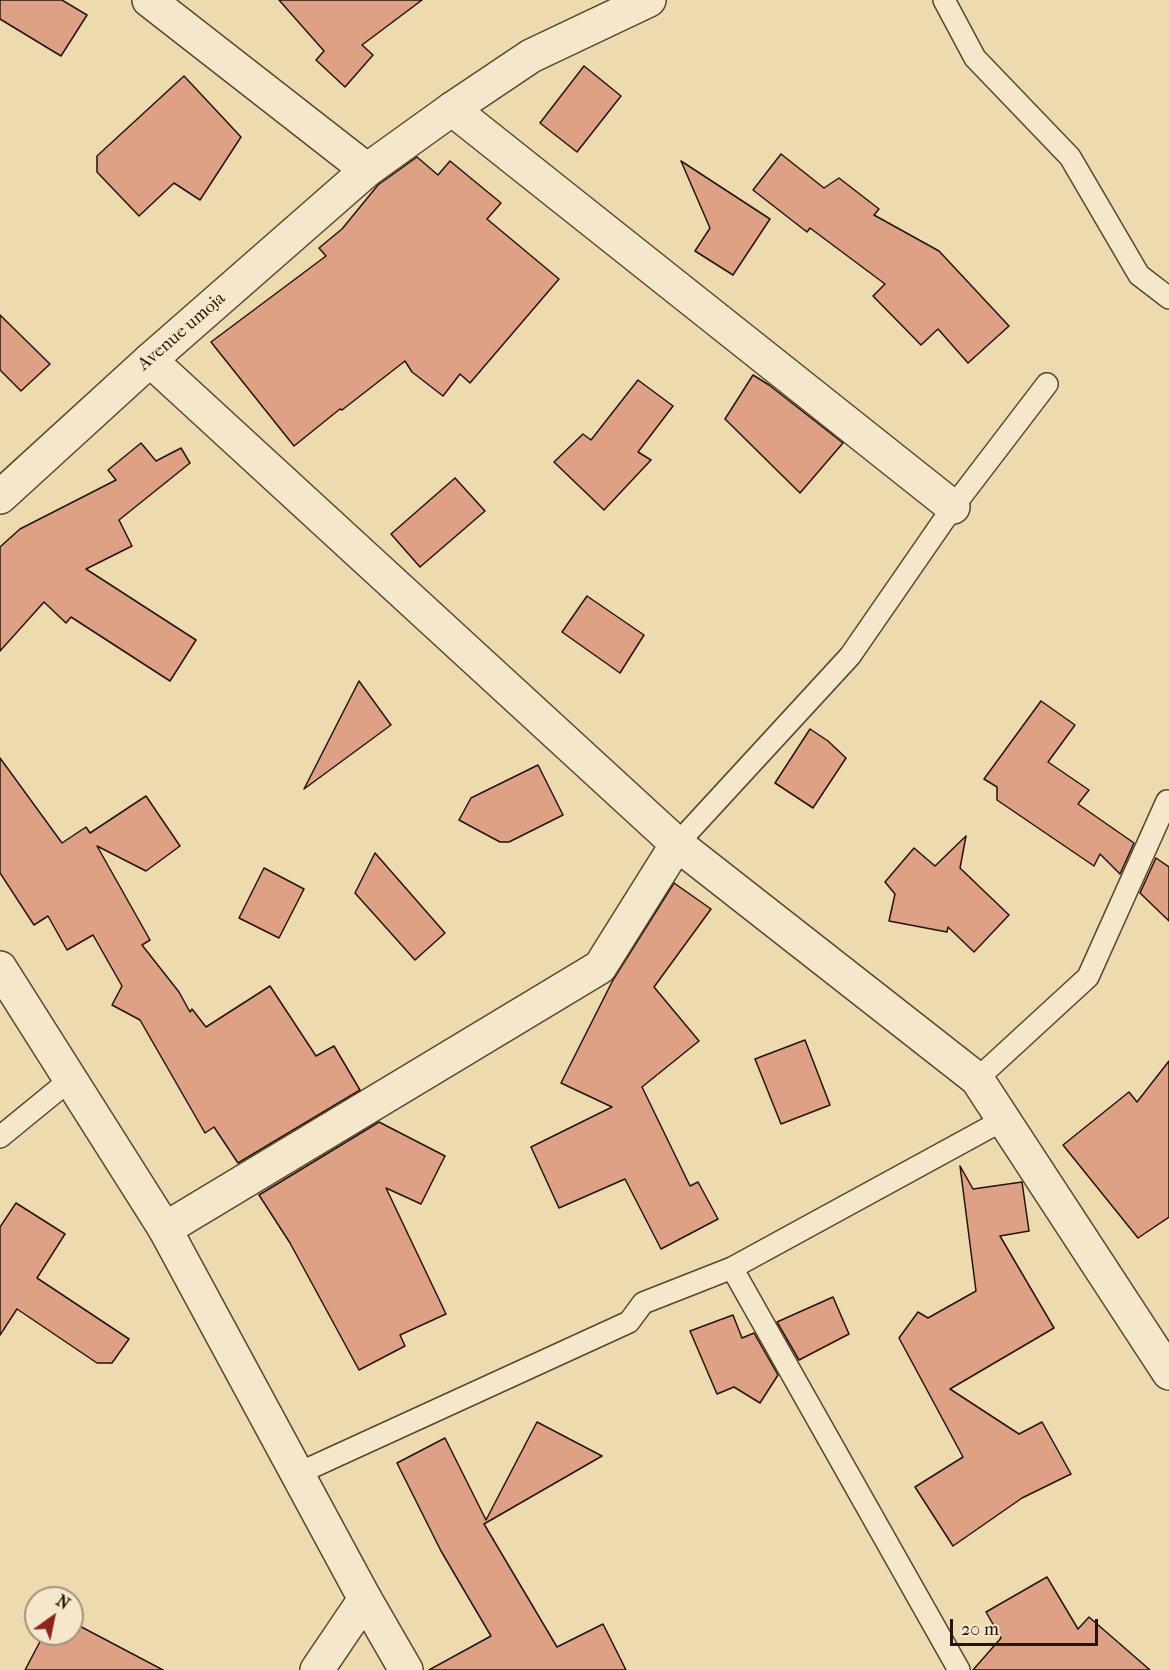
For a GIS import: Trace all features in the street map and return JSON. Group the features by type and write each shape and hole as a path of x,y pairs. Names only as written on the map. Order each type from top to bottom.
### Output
{"street":[{"path":"149,0 367,170"},
{"name":"Avenue umoja","path":"0,497 150,360 367,170 531,56 650,0"},
{"path":"452,109 953,507"},
{"path":"150,360 677,844 976,1079 1169,1373"},
{"path":"165,1228 600,967 677,844"},
{"path":"0,968 165,1228 365,1599 406,1670"},
{"path":"317,1670 365,1599"}],"lane":[{"path":"944,0 975,58 1070,157 1139,275 1169,298"},
{"path":"677,844 849,656 953,507 1047,384"},
{"path":"976,1079 1088,977 1167,801"},
{"path":"0,1137 71,1079"},
{"path":"297,1474 629,1322 643,1303 732,1268 1003,1120"},
{"path":"732,1268 959,1670"}],"building":[{"path":"0,0 62,0 87,15 61,56 0,19"},
{"path":"279,0 422,0 362,45 373,55 345,87 316,60 324,51"},
{"path":"584,66 621,96 577,152 540,123"},
{"path":"184,76 241,137 200,200 174,183 139,216 97,172 97,156"},
{"path":"781,154 824,188 839,178 879,209 874,215 939,251 1009,326 968,363 938,329 921,345 873,296 885,284 810,228 807,232 753,190"},
{"path":"417,157 438,175 450,161 501,203 487,219 559,279 470,383 460,374 443,396 412,372 405,361 294,446 211,342 326,256 319,248 342,229 378,185"},
{"path":"681,161 770,219 733,275 695,251 710,228"},
{"path":"0,315 50,364 21,391 0,370"},
{"path":"753,375 843,443 800,493 725,419"},
{"path":"638,380 673,406 638,452 651,460 604,510 554,462 583,434 591,440"},
{"path":"141,443 156,461 181,448 190,463 119,520 132,546 86,569 196,640 170,681 71,617 66,623 44,602 0,651 0,547 20,529 116,480 108,470"},
{"path":"455,478 485,511 420,567 391,534"},
{"path":"587,596 644,635 620,673 562,632"},
{"path":"359,681 391,725 304,789"},
{"path":"1041,701 1075,725 1048,762 1089,790 1078,804 1134,843 1120,874 1100,854 1094,866 997,800 997,787 984,779"},
{"path":"810,729 828,741 846,758 813,808 775,783"},
{"path":"0,758 62,843 86,827 90,833 146,796 180,846 146,871 97,846 150,940 142,945 179,992 190,1012 192,1009 206,1027 270,986 316,1056 334,1046 360,1090 238,1163 214,1127 205,1133 140,1020 112,1005 122,986 93,935 67,950 48,916 34,925 0,873"},
{"path":"538,765 563,815 509,842 500,842 459,820 471,798"},
{"path":"966,836 960,868 1009,915 974,952 948,927 947,932 889,921 895,894 885,882 914,848 935,866"},
{"path":"375,853 445,933 415,960 355,893"},
{"path":"1156,858 1169,867 1169,921 1140,893"},
{"path":"264,868 304,889 279,938 239,918"},
{"path":"674,883 711,909 654,987 699,1041 642,1087 690,1186 698,1182 718,1219 661,1249 625,1179 559,1208 531,1147 612,1107 561,1083 613,980"},
{"path":"805,1040 830,1105 781,1124 755,1059"},
{"path":"1169,1061 1169,1217 1138,1238 1063,1145 1129,1092 1137,1102"},
{"path":"379,1122 445,1156 421,1204 386,1188 446,1314 400,1335 405,1346 359,1370 290,1243 259,1195"},
{"path":"960,1166 973,1189 1022,1182 1029,1231 1000,1236 1054,1328 950,1389 1019,1434 1042,1422 1071,1474 1022,1498 953,1546 915,1487 963,1457 899,1338 918,1312 928,1318 976,1291"},
{"path":"16,1203 65,1234 37,1278 129,1339 112,1363 97,1363 17,1309 0,1335 0,1227"},
{"path":"833,1297 849,1334 799,1360 777,1322"},
{"path":"733,1315 742,1338 754,1333 778,1375 760,1403 734,1387 717,1394 690,1331"},
{"path":"537,1422 602,1456 484,1524 557,1647 603,1624 626,1670 429,1670 491,1636 441,1551 397,1463 445,1438 486,1520"},
{"path":"1047,1577 1078,1629 1089,1617 1150,1670 973,1670 1001,1638 986,1612"},
{"path":"84,1628 163,1670 25,1670 38,1646 84,1646"}]}
